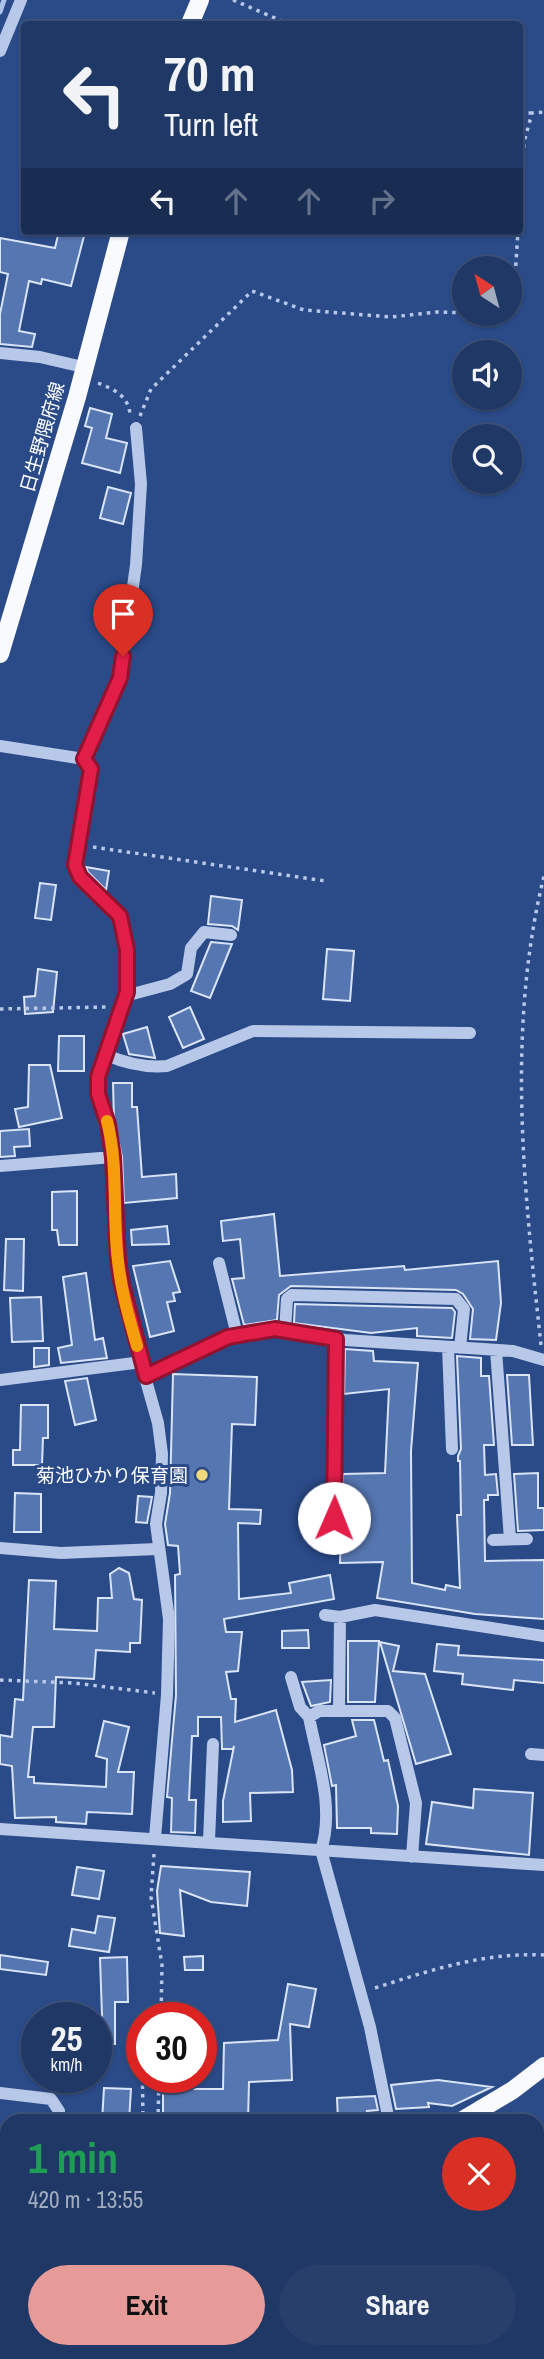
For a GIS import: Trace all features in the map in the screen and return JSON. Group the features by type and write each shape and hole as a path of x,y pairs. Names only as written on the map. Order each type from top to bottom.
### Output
{"main road":[{"path":"191,21 201,0"},
{"name":"日生野隈府線","path":"0,654 120,235"},
{"path":"473,2114 513,2090 544,2066"}],"street":[{"path":"0,51 21,0"},
{"path":"0,353 40,357 82,371"},
{"path":"84,759 120,678 136,565 141,484 136,428"},
{"path":"0,746 84,759 91,769 75,865 80,877 120,916 127,950 125,996 98,1077 98,1094 108,1124 113,1157 118,1260 126,1310 158,1423 162,1454 161,1493 156,1524 157,1549 169,1619 167,1695 155,1838"},
{"path":"125,996 170,984 187,974 191,948 204,932 231,935"},
{"path":"106,1055 155,1067 167,1066 253,1031 470,1033"},
{"path":"0,1166 113,1157"},
{"path":"219,1262 237,1335"},
{"path":"285,1331 287,1299 292,1295 456,1299 464,1309 454,1347 452,1448"},
{"path":"0,1380 144,1369 228,1337 275,1329 336,1339 496,1350 543,1359"},
{"path":"334,1544 336,1339"},
{"path":"496,1350 510,1539"},
{"path":"493,1540 527,1539"},
{"path":"0,1548 61,1553 157,1549"},
{"path":"325,1615 340,1617 375,1610 544,1636"},
{"path":"340,1617 340,1711"},
{"path":"291,1677 300,1707 309,1717 326,1809 327,1833 321,1850 360,1994 387,2114"},
{"path":"309,1717 319,1711 388,1711 395,1718 416,1803 412,1857"},
{"path":"209,1841 213,1744"},
{"path":"0,1829 544,1865"},
{"path":"0,2093 51,2099 58,2114"}],"path":[{"path":"233,0 282,21"},
{"path":"523,113 544,112"},
{"path":"523,158 524,142 532,113"},
{"path":"516,256 518,235"},
{"path":"136,428 142,404 151,389 252,291 304,310 391,317 452,312"},
{"path":"82,371 125,399 136,428"},
{"path":"78,844 326,881"},
{"path":"543,1359 526,1219 520,1089 534,918 544,876"},
{"path":"0,1009 107,1007 120,1011"},
{"path":"0,1680 74,1683 167,1695"},
{"path":"155,1838 151,1898 162,1965 161,2002"},
{"path":"360,1994 427,1970 507,1953 544,1955"},
{"path":"143,2093 143,2114"},
{"path":"158,2114 159,2093"}],"building":[{"path":"58,235 84,236 71,286 42,279 41,284 29,281 19,331 35,334 32,347 0,344 0,314 8,274 0,272 0,238 55,248"},
{"path":"90,408 112,414 106,438 127,443 120,473 82,463 92,428 85,426"},
{"path":"108,487 131,493 123,524 100,518"},
{"path":"86,867 109,871 106,890 88,872"},
{"path":"40,883 56,885 51,920 35,918"},
{"path":"211,896 242,900 238,930 232,926 208,924"},
{"path":"211,942 232,944 210,998 191,991"},
{"path":"327,949 354,951 350,1001 323,999"},
{"path":"38,969 57,972 53,1012 25,1014 24,997 35,996"},
{"path":"190,1007 204,1039 183,1048 169,1017"},
{"path":"147,1027 155,1058 129,1054 123,1034"},
{"path":"59,1036 84,1036 84,1071 58,1071"},
{"path":"29,1065 50,1065 62,1118 19,1127 15,1109 28,1107"},
{"path":"113,1083 132,1083 132,1107 137,1107 142,1177 176,1174 177,1198 124,1203 122,1157 114,1121"},
{"path":"29,1129 30,1146 14,1147 15,1156 0,1157 0,1131"},
{"path":"77,1191 77,1245 59,1245 57,1230 52,1230 52,1192"},
{"path":"274,1214 280,1276 404,1266 405,1270 498,1261 501,1303 496,1340 470,1339 473,1309 463,1294 456,1290 291,1286 279,1295 277,1320 244,1325 232,1279 244,1278 240,1239 223,1241 221,1221"},
{"path":"167,1226 169,1244 132,1245 131,1230"},
{"path":"6,1239 24,1239 23,1291 4,1290"},
{"path":"170,1261 180,1292 173,1293 175,1301 167,1302 174,1331 150,1337 133,1266"},
{"path":"86,1273 95,1340 103,1338 107,1358 61,1363 58,1348 72,1345 63,1277"},
{"path":"41,1297 43,1341 12,1342 10,1298"},
{"path":"295,1304 452,1308 455,1312 452,1338 417,1336 417,1328 371,1333 294,1323"},
{"path":"34,1348 49,1348 49,1365 34,1367"},
{"path":"345,1349 373,1351 374,1361 418,1363 411,1451 412,1583 445,1590 446,1585 460,1588 457,1515 461,1515 458,1456 461,1449 457,1356 481,1358 481,1376 489,1376 494,1445 484,1445 485,1475 496,1474 498,1495 488,1495 488,1500 484,1500 485,1561 544,1560 544,1619 475,1614 377,1598 383,1562 340,1563 343,1474 385,1473 389,1389 344,1394"},
{"path":"173,1374 257,1377 255,1425 232,1424 229,1509 261,1510 260,1524 238,1523 239,1599 291,1593 289,1583 330,1575 334,1599 224,1619 226,1632 242,1632 238,1671 226,1672 231,1699 236,1699 235,1722 276,1710 292,1770 293,1792 250,1793 251,1821 223,1822 223,1801 234,1746 233,1749 222,1749 221,1717 198,1717 198,1736 192,1736 189,1800 196,1800 195,1833 171,1832 172,1798 167,1797 176,1695 175,1575 180,1574 178,1546 168,1545 165,1524 170,1493"},
{"path":"507,1375 529,1375 533,1445 512,1445"},
{"path":"87,1378 96,1420 75,1425 65,1381"},
{"path":"21,1405 48,1405 48,1438 43,1438 42,1465 13,1465 13,1450 20,1450"},
{"path":"538,1473 538,1508 544,1508 544,1530 518,1531 514,1474"},
{"path":"15,1493 41,1494 41,1532 14,1532"},
{"path":"138,1496 152,1497 147,1523 136,1522"},
{"path":"119,1568 129,1573 134,1599 142,1600 140,1643 130,1643 130,1652 96,1650 94,1679 56,1677 54,1727 33,1727 28,1777 34,1777 34,1783 106,1787 107,1759 96,1756 104,1721 129,1727 118,1772 134,1772 132,1814 87,1812 86,1824 56,1822 56,1817 15,1818 12,1766 0,1764 0,1735 12,1737 15,1699 23,1700 29,1580 56,1581 54,1629 97,1631 98,1598 112,1598 110,1574"},
{"path":"308,1630 309,1648 282,1648 282,1631"},
{"path":"348,1641 379,1641 375,1702 348,1702"},
{"path":"380,1642 399,1646 393,1671 425,1674 451,1754 416,1764"},
{"path":"437,1644 459,1646 458,1655 544,1660 544,1683 514,1680 513,1690 462,1684 463,1674 434,1671"},
{"path":"331,1680 330,1702 311,1706 302,1682"},
{"path":"352,1720 374,1720 384,1761 388,1760 398,1806 397,1834 371,1833 371,1828 337,1828 336,1785 332,1786 324,1745 356,1736"},
{"path":"474,1789 533,1793 529,1855 426,1844 432,1802 473,1808"},
{"path":"161,1866 250,1872 247,1906 211,1902 180,1890 184,1936 160,1933 157,1891"},
{"path":"77,1867 104,1871 99,1899 72,1895"},
{"path":"98,1916 115,1918 109,1952 69,1946 72,1929 95,1933"},
{"path":"0,1955 48,1962 46,1975 0,1969"},
{"path":"203,1956 203,1970 185,1970 184,1957"},
{"path":"127,1957 128,2002 115,2002 115,2044 112,2044 112,2002 102,2002 100,1958"},
{"path":"288,1984 316,1989 309,2027 290,2024 292,2080 249,2082 248,2114 163,2114 163,2093 217,2093 217,2089 223,2089 224,2043 278,2040"},
{"path":"438,2080 492,2087 452,2106 428,2103 429,2107 396,2109 391,2085"},
{"path":"112,2088 126,2089 126,2093 131,2093 129,2114 102,2114 104,2093 112,2093"},
{"path":"375,2096 378,2110 367,2111 367,2114 338,2114 337,2098"}],"waterway":[{"path":"0,12 4,0"}],"slow traffic":[{"path":"107,1121 113,1157 118,1260 126,1310 137,1346"}],"place":[{"name":"菊池ひかり保育園","path":"202,1475"}],"route":[{"path":"123,656 120,678 84,759 91,769 75,865 80,877 120,916 127,950 127,992 98,1077 98,1094 108,1124 113,1157 118,1260 126,1310 146,1376 228,1337 275,1329 336,1339 334,1518"}]}
